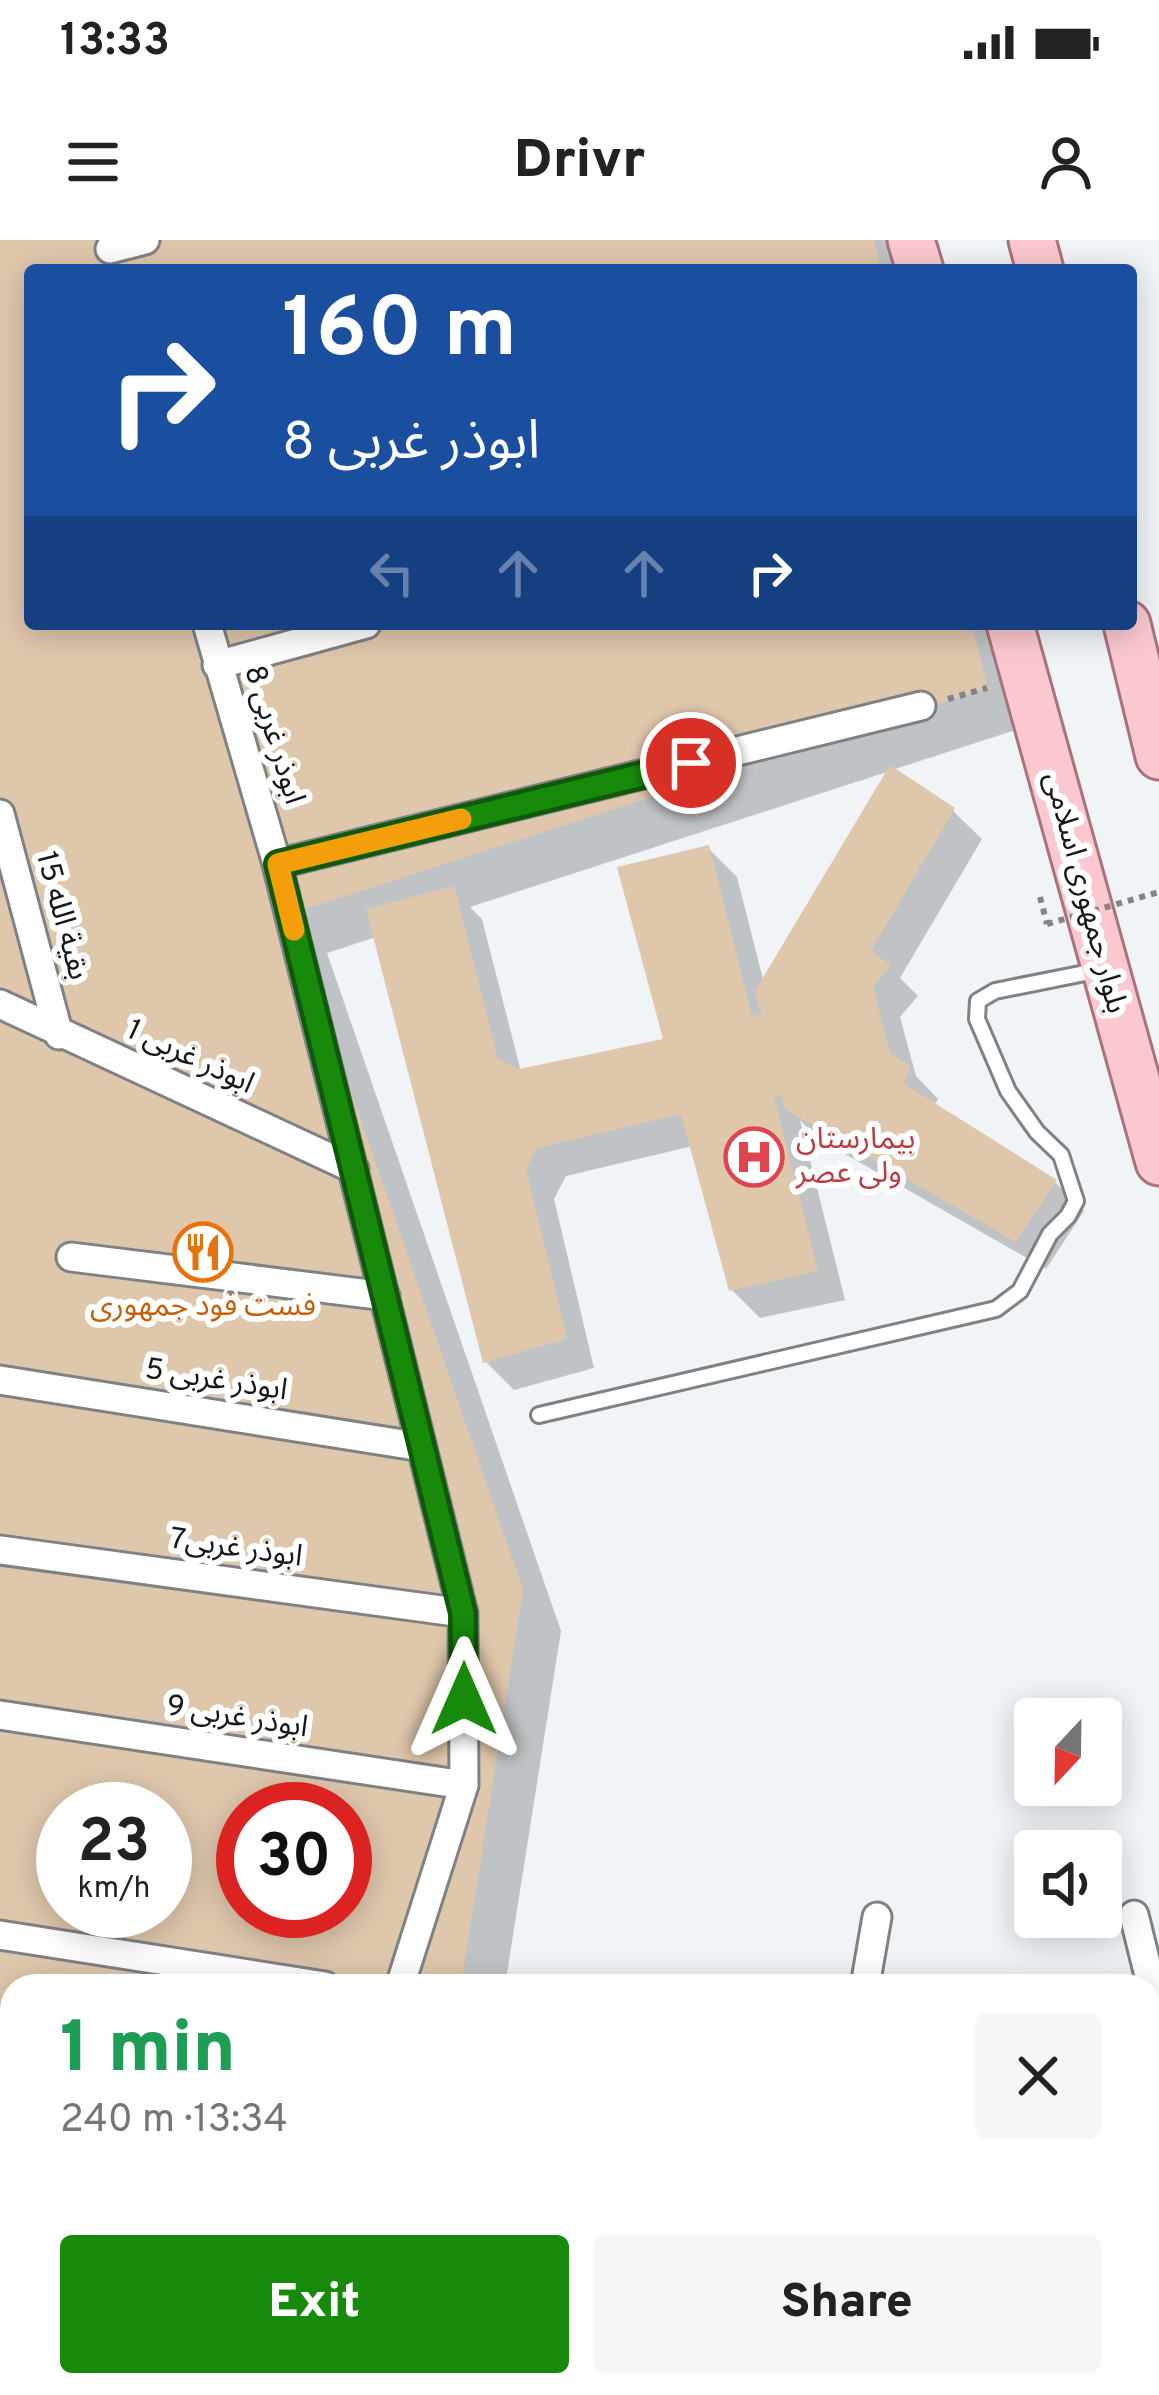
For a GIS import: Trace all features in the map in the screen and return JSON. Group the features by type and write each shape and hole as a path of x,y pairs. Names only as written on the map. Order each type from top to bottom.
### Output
{"main road":[{"name":"بلوار جمهوری اسلامی","path":"1012,630 1159,1162"},
{"path":"1128,630 1159,756"}],"street":[{"path":"111,253 145,240"},
{"name":"ابوذر غربی 8","path":"208,630 278,864 463,1613 464,1785 404,1974"},
{"path":"217,665 344,630"},
{"path":"278,864 921,706"},
{"name":"بقیة الله 15","path":"0,814 59,1035"},
{"name":"ابوذر غربی 1","path":"0,1004 353,1169"},
{"path":"70,1257 385,1296"},
{"name":"ابوذر غربی 5","path":"0,1380 422,1447"},
{"name":"ابوذر غربی7","path":"0,1550 463,1613"},
{"name":"ابوذر غربی 9","path":"0,1715 464,1785"},
{"path":"1134,1915 1149,1974"},
{"path":"867,1974 877,1916"},
{"path":"0,1935 249,1974"}],"lane":[{"path":"539,1414 997,1309 1020,1291 1050,1234 1076,1201 1061,1155 1037,1132 1008,1091 977,1019 979,1001 995,991 1105,969"}],"path":[{"path":"921,706 1026,682"},
{"path":"1047,924 1159,892"}],"building":[{"name":"فست فود جمهوری","path":"0,240 874,240 880,264 24,264 24,630 974,630 988,688 290,914 523,1590 463,1974 0,1974"},
{"name":"بیمارستان ولی عصر","path":"890,765 955,808 871,951 891,965 873,987 890,1053 911,1067 903,1083 1057,1180 1016,1242 785,1109 782,1095 774,1097 818,1271 729,1291 681,1114 537,1148 526,1169 567,1339 483,1363 366,909 454,886 498,1059 519,1069 663,1039 617,867 709,845 752,1016 761,1014 755,991"}],"slow traffic":[{"path":"294,930 278,864 461,819"}],"place":[{"name":"بیمارستان ولی عصر","path":"754,1157"},
{"name":"فست فود جمهوری","path":"203,1252"}],"route":[{"path":"464,1699 463,1613 278,864 691,763"}]}
